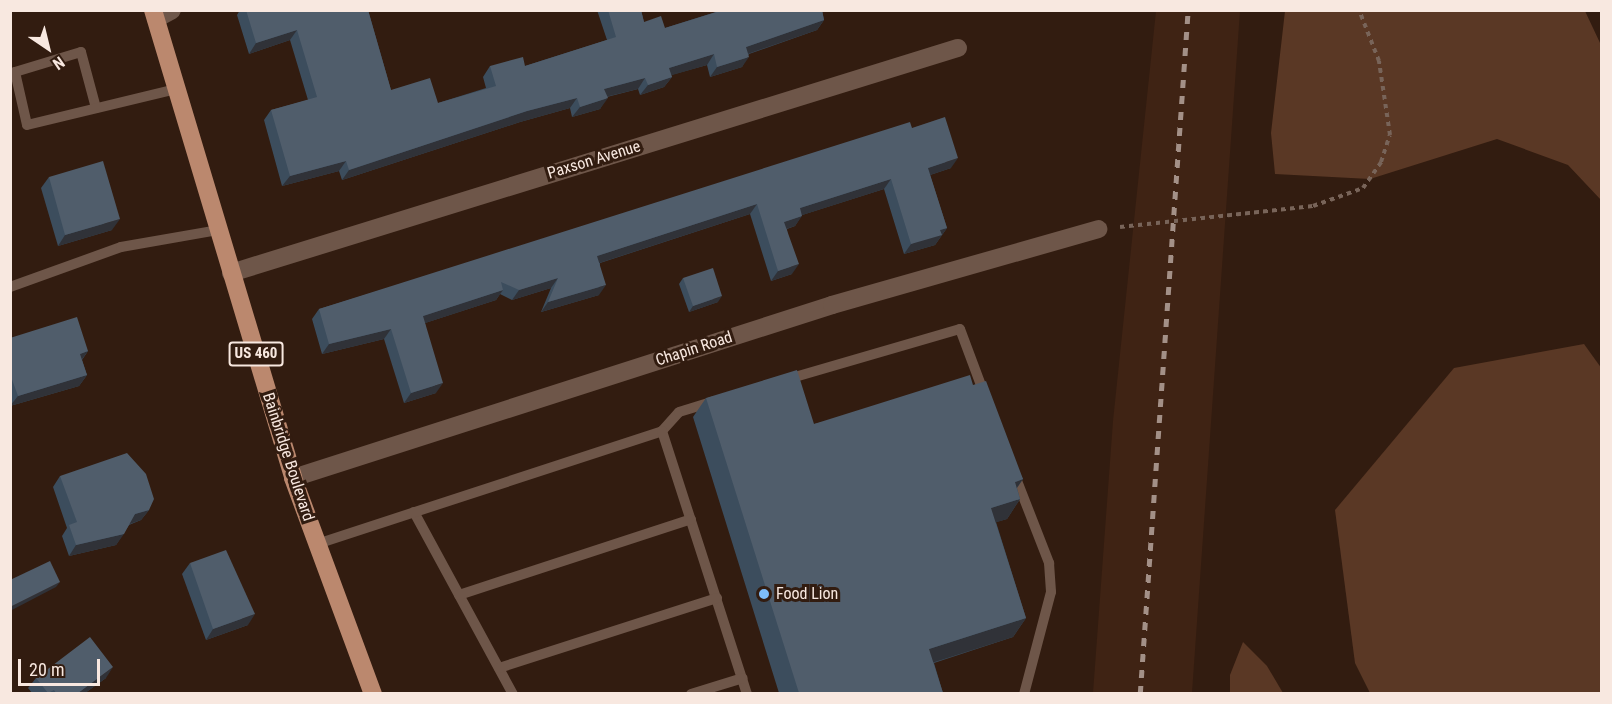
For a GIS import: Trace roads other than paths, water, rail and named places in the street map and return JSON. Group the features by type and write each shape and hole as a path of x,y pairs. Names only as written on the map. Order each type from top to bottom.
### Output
{"main road":[{"name":"Bainbridge Boulevard","path":"154,15 293,478 373,693"}],"street":[{"path":"154,15 172,10"},
{"name":"Paxson Avenue","path":"231,273 958,48"},
{"name":"Chapin Road","path":"293,478 832,305 1098,229"}],"lane":[{"path":"96,108 81,52 15,72 27,125 176,89"},
{"path":"10,287 140,241 218,230"},
{"path":"780,382 960,329 989,407"},
{"path":"316,544 662,431 679,412 724,398"},
{"path":"662,431 747,693"},
{"path":"1010,463 1048,563 1051,592 1024,693"},
{"path":"414,512 513,693"},
{"path":"459,595 691,519"},
{"path":"499,668 717,598"},
{"path":"691,693 742,678"}],"railway":[{"path":"1140,694 1188,10"}],"place":[{"name":"Food Lion","path":"764,594"}]}
